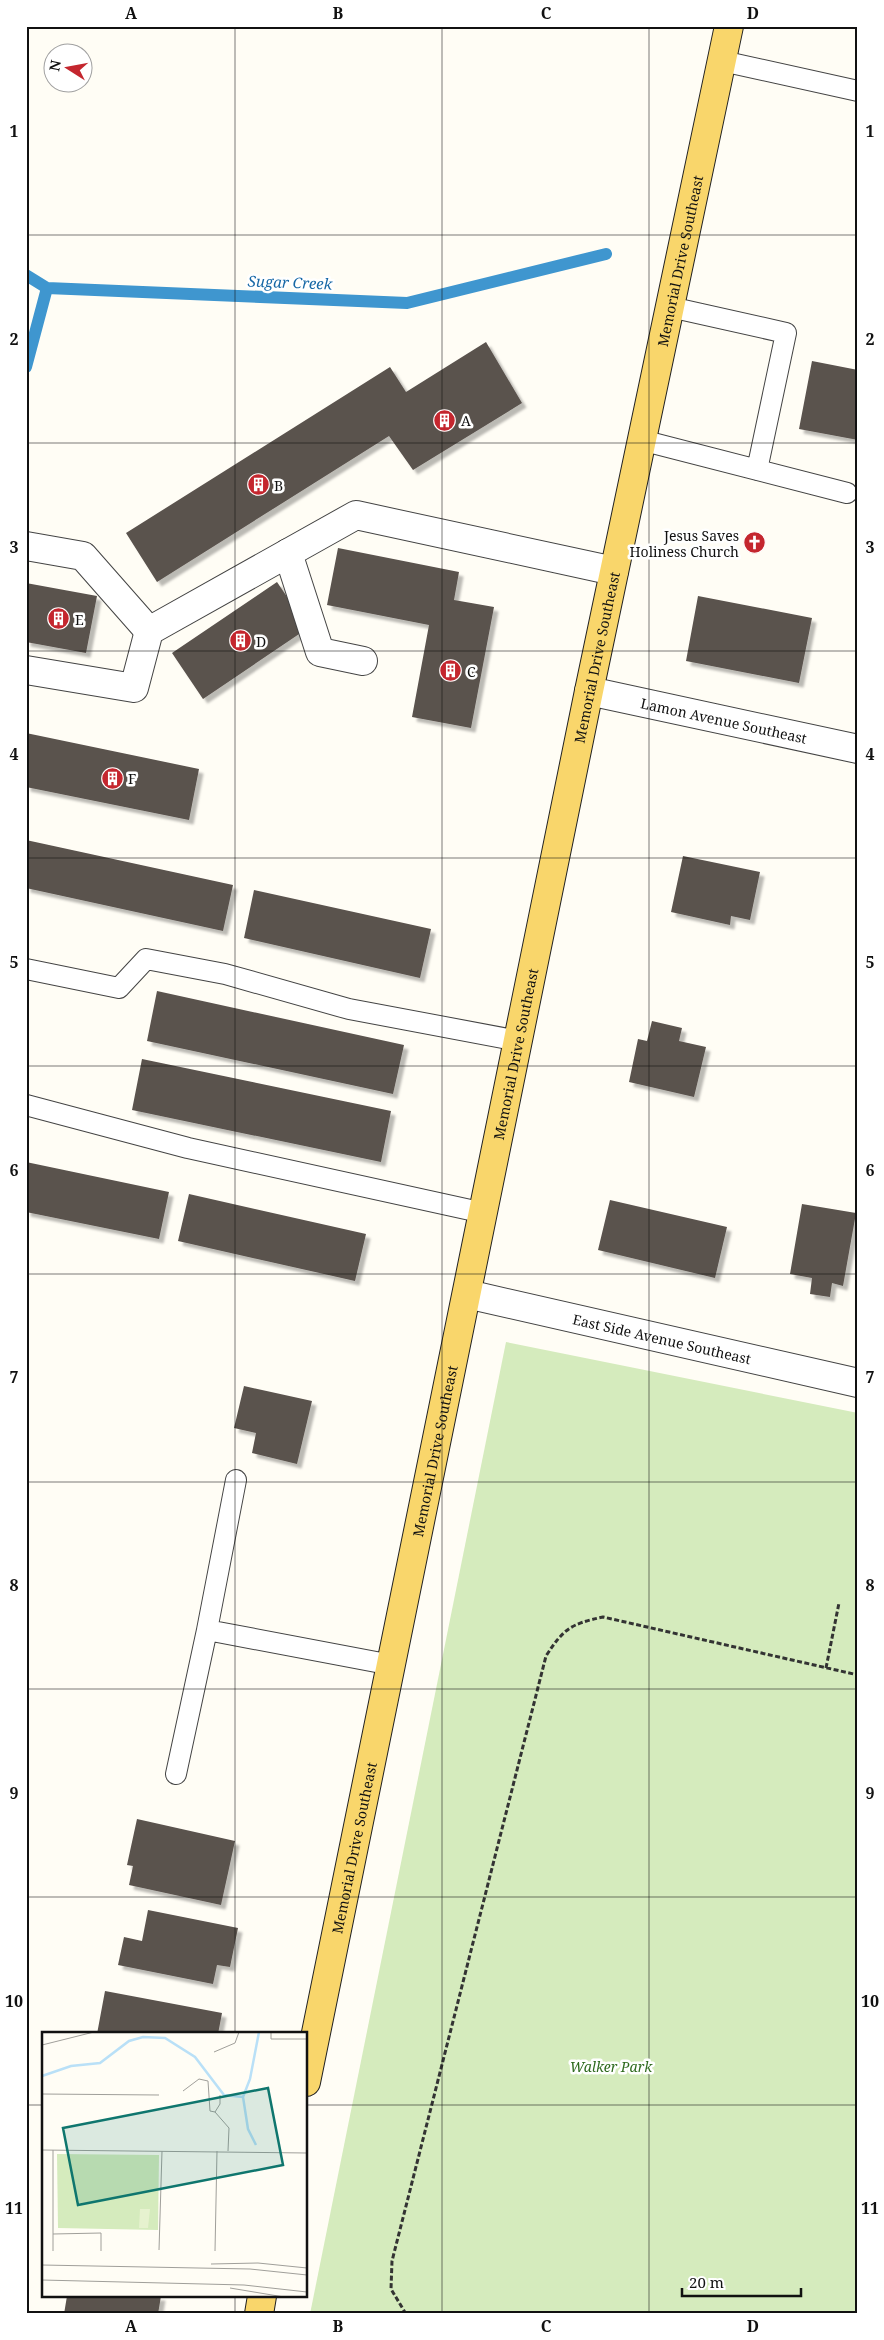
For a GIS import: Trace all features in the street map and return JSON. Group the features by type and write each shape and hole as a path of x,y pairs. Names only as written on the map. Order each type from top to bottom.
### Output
{"main road":[{"name":"Memorial Drive Southeast","path":"308,2072 484,1213 588,691 729,26"},
{"path":"259,2314 262,2298"}],"street":[{"path":"26,670 134,688 149,631 356,515 614,571"},
{"path":"26,546 82,556 149,631"},
{"path":"288,553 320,652 363,661"},
{"name":"Lamon Avenue Southeast","path":"588,691 858,750"},
{"name":"East Side Avenue Southeast","path":"467,1294 858,1383"}],"lane":[{"path":"722,61 858,91"},
{"path":"670,307 786,333 757,470"},
{"path":"641,440 846,493"},
{"path":"26,969 119,988 146,959 225,974 349,1009 518,1041"},
{"path":"26,1105 188,1148 484,1213"},
{"path":"176,1774 207,1630 236,1480"},
{"path":"207,1630 392,1665"}],"path":[{"path":"826,1668 839,1602"},
{"path":"406,2314 391,2289 392,2262 546,1656 560,1634 579,1622 602,1617 858,1675"}],"green space":[{"name":"Walker Park","path":"506,1342 858,1413 858,2314 310,2314"}],"building":[{"name":"B","path":"486,342 522,403 413,470 389,436 157,582 126,533 390,367 406,392"},
{"path":"812,361 858,370 858,440 799,429"},
{"name":"C","path":"338,548 459,572 454,600 494,607 471,728 412,717 429,625 327,605"},
{"name":"D","path":"277,582 308,628 203,699 172,653"},
{"name":"E","path":"26,583 97,596 86,653 26,642"},
{"path":"698,596 812,618 799,683 686,661"},
{"name":"F","path":"26,733 199,769 189,820 26,787"},
{"path":"26,840 233,885 223,931 26,888"},
{"path":"683,856 760,872 750,920 731,916 730,925 671,912"},
{"path":"254,890 431,929 420,978 244,938"},
{"path":"157,991 404,1045 393,1094 147,1041"},
{"path":"652,1021 682,1028 679,1041 706,1047 694,1097 629,1082 638,1039 647,1041"},
{"path":"142,1059 391,1111 381,1162 132,1110"},
{"path":"26,1162 169,1192 159,1239 26,1212"},
{"path":"189,1194 366,1234 355,1281 178,1241"},
{"path":"610,1200 727,1227 715,1278 598,1250"},
{"path":"802,1204 856,1213 843,1286 832,1283 830,1297 810,1294 812,1278 790,1274"},
{"path":"244,1386 312,1401 297,1464 252,1453 256,1433 234,1428"},
{"path":"137,1819 235,1841 221,1905 129,1885 133,1866 127,1865"},
{"path":"148,1910 238,1928 230,1967 217,1965 213,1984 118,1965 124,1937 142,1941"},
{"path":"105,1991 222,2013 218,2032 97,2032"},
{"path":"67,2298 161,2298 158,2314 64,2314"}],"waterway":[{"name":"Sugar Creek","path":"26,275 47,288 407,303 606,254"},
{"name":"Sugar Creek","path":"26,367 47,288"}],"place":[{"name":"A","path":"445,420"},
{"name":"B","path":"258,485"},
{"name":"Jesus Saves Holiness Church","path":"755,543"},
{"name":"E","path":"59,619"},
{"name":"D","path":"240,641"},
{"name":"C","path":"451,671"},
{"name":"F","path":"112,778"}]}
